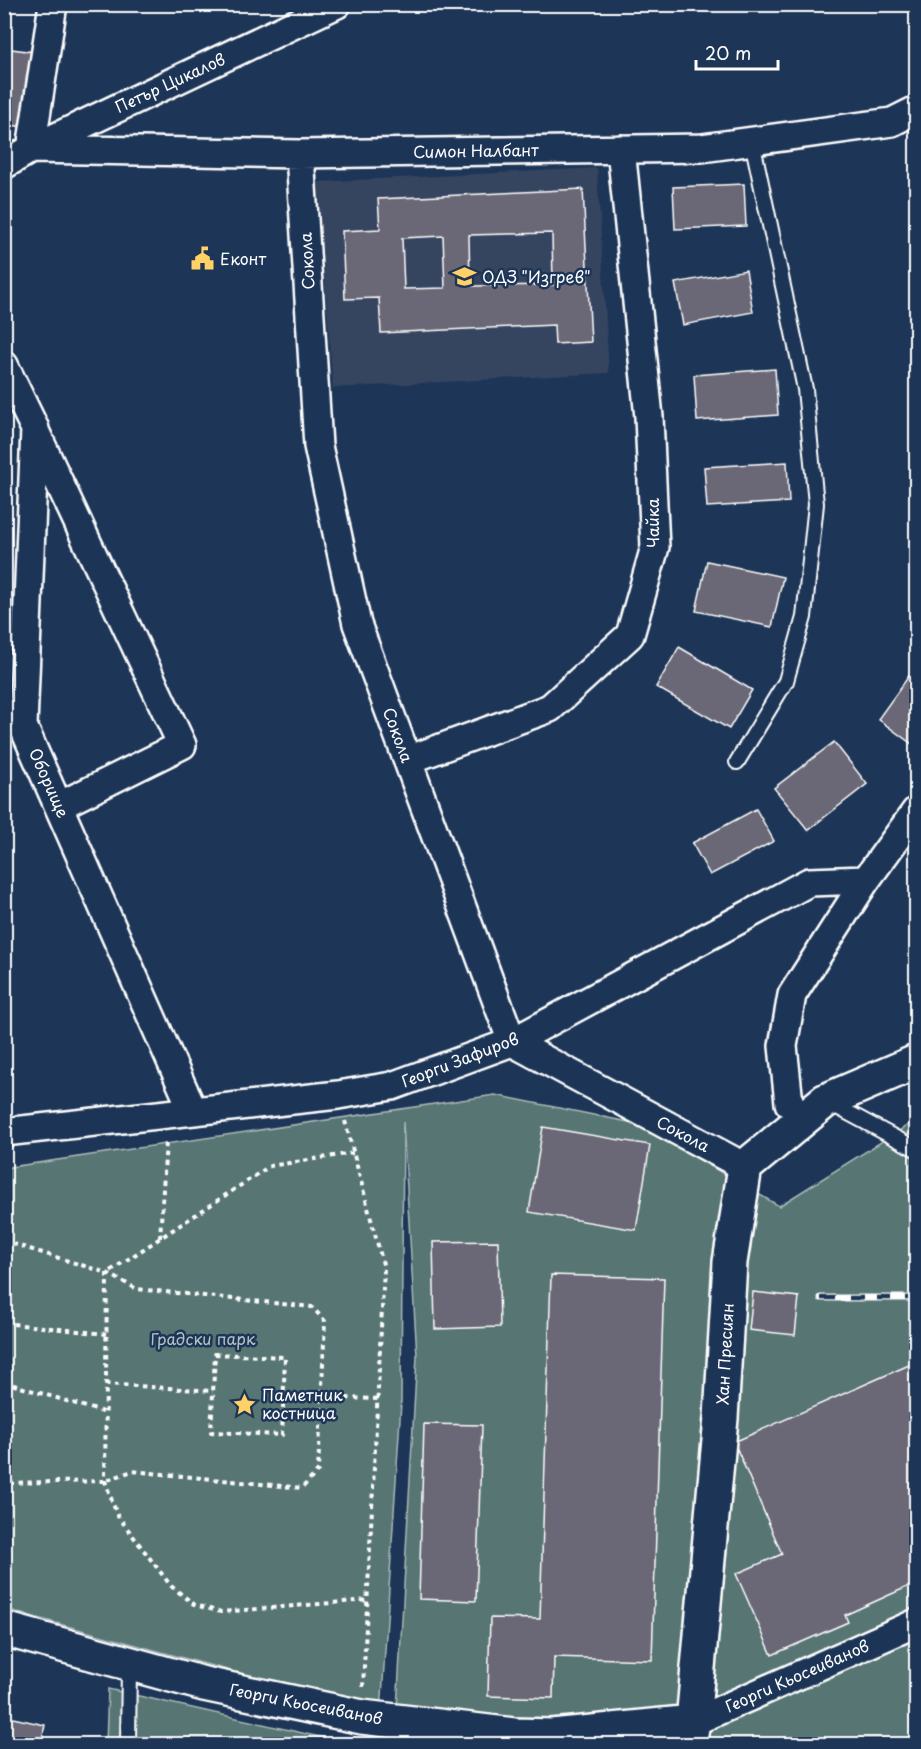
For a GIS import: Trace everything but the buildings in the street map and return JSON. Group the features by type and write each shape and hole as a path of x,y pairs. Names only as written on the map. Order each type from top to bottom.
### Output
{"street":[{"path":"31,148 53,4"},
{"name":"Петър Цикалов","path":"4,165 31,148 337,4"},
{"name":"Симон Налбант","path":"31,148 300,154 702,148 904,122 916,110"},
{"name":"Чайка","path":"408,760 550,708 630,634 655,547 649,417 621,149"},
{"name":"Сокола","path":"300,154 318,446 357,624 512,1042 745,1167"},
{"name":"Оборище","path":"4,365 34,429 14,730 59,806 181,1112"},
{"path":"34,429 182,745 59,806"},
{"path":"814,1110 789,1103 783,1046 792,995 866,880 916,811"},
{"name":"Георги Зафиров","path":"4,1132 338,1095 392,1086 512,1042 809,882 866,880"},
{"path":"745,1167 814,1110 916,1062"},
{"name":"Хан Пресиян","path":"691,1733 721,1418 730,1263 745,1167"},
{"name":"Георги Кьосеиванов","path":"4,1629 204,1684 362,1717 512,1740 552,1736 691,1733 916,1623"}],"lane":[{"path":"737,762 786,681 804,618 816,504 805,389 752,141"},
{"path":"814,1110 916,1149"},
{"path":"128,1744 129,1664"}],"path":[{"path":"338,1095 384,1268 362,1717"},
{"path":"160,1239 181,1112"},
{"path":"107,1273 270,1167 353,1153"},
{"path":"4,1241 107,1273 137,1289 312,1306 325,1321 318,1471 302,1488 132,1471 105,1481 4,1483"},
{"path":"107,1273 105,1481 117,1515 171,1586 195,1605 221,1612 368,1600"},
{"path":"4,1323 106,1334"},
{"path":"215,1354 285,1357 282,1435 211,1432 213,1391 215,1354"},
{"path":"4,1382 105,1413"},
{"path":"105,1384 213,1391"},
{"path":"283,1396 378,1399"}],"shaded area":[{"name":"ОДЗ \"Изгрев\"","path":"597,168 609,373 333,388 317,182"}],"green space":[{"name":"Градски парк","path":"495,1095 638,1124 779,1206 916,1120 916,1744 395,1744 417,1356 403,1122 401,1403 381,1712 5,1609 4,1168"},
{"path":"108,1689 351,1744 106,1744"}],"railway":[{"path":"821,1298 916,1298"}],"place":[{"name":"Еконт","path":"202,259"},
{"name":"ОДЗ \"Изгрев\"","path":"464,277"},
{"name":"Паметник костница","path":"244,1404"}]}
